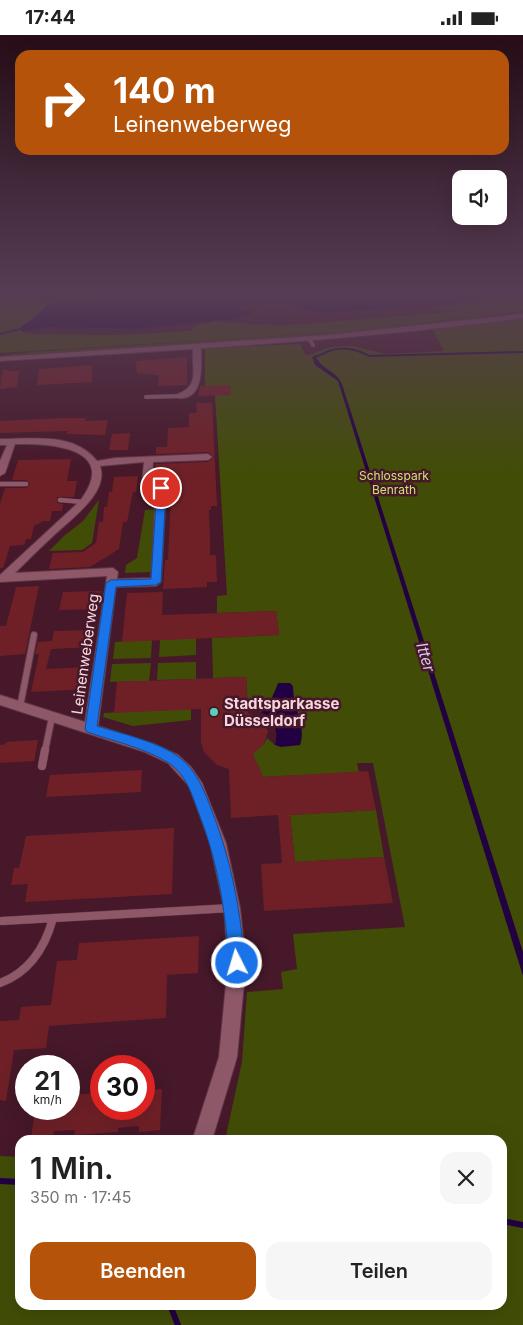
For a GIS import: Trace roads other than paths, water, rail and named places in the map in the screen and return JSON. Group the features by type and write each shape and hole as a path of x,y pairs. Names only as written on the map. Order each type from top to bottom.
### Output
{"street":[{"path":"0,359 111,352"},
{"path":"181,396 191,393 196,386 196,352"},
{"path":"0,442 50,442 63,444 81,451 96,464 208,457"},
{"path":"0,473 12,442"},
{"name":"Leinenweberweg","path":"111,583 156,582 161,488 146,483 149,460"},
{"path":"2,579 84,502 96,480 96,464"},
{"name":"Leinenweberweg","path":"2,579 113,572 91,729"},
{"path":"0,700 149,748 173,759 186,771 194,783 218,843 232,908 237,963 228,1057 204,1135"}],"lane":[{"path":"146,397 181,396"},
{"path":"0,485 26,483"},
{"path":"60,500 84,502"},
{"path":"20,707 34,635"},
{"path":"42,766 52,717"},
{"path":"2,921 232,908"},
{"path":"0,983 19,975 34,960 46,941 53,918"}],"water":[{"name":"Itter","path":"312,357 316,357 322,365 337,376 342,384 523,952 523,976 338,381 315,365"},
{"path":"278,683 290,683 293,686 302,731 300,745 281,747 275,745 276,730 274,725 261,712 269,706"}],"waterway":[{"path":"314,357 326,352"},
{"path":"360,352 369,356 515,352"},
{"path":"0,1181 15,1182"},
{"path":"507,1222 523,1225"},
{"path":"172,1310 178,1325"}],"place":[{"name":"Stadtsparkasse Düsseldorf","path":"214,712"}],"park label":[{"name":"Schlosspark Benrath","path":"394,482"}]}
